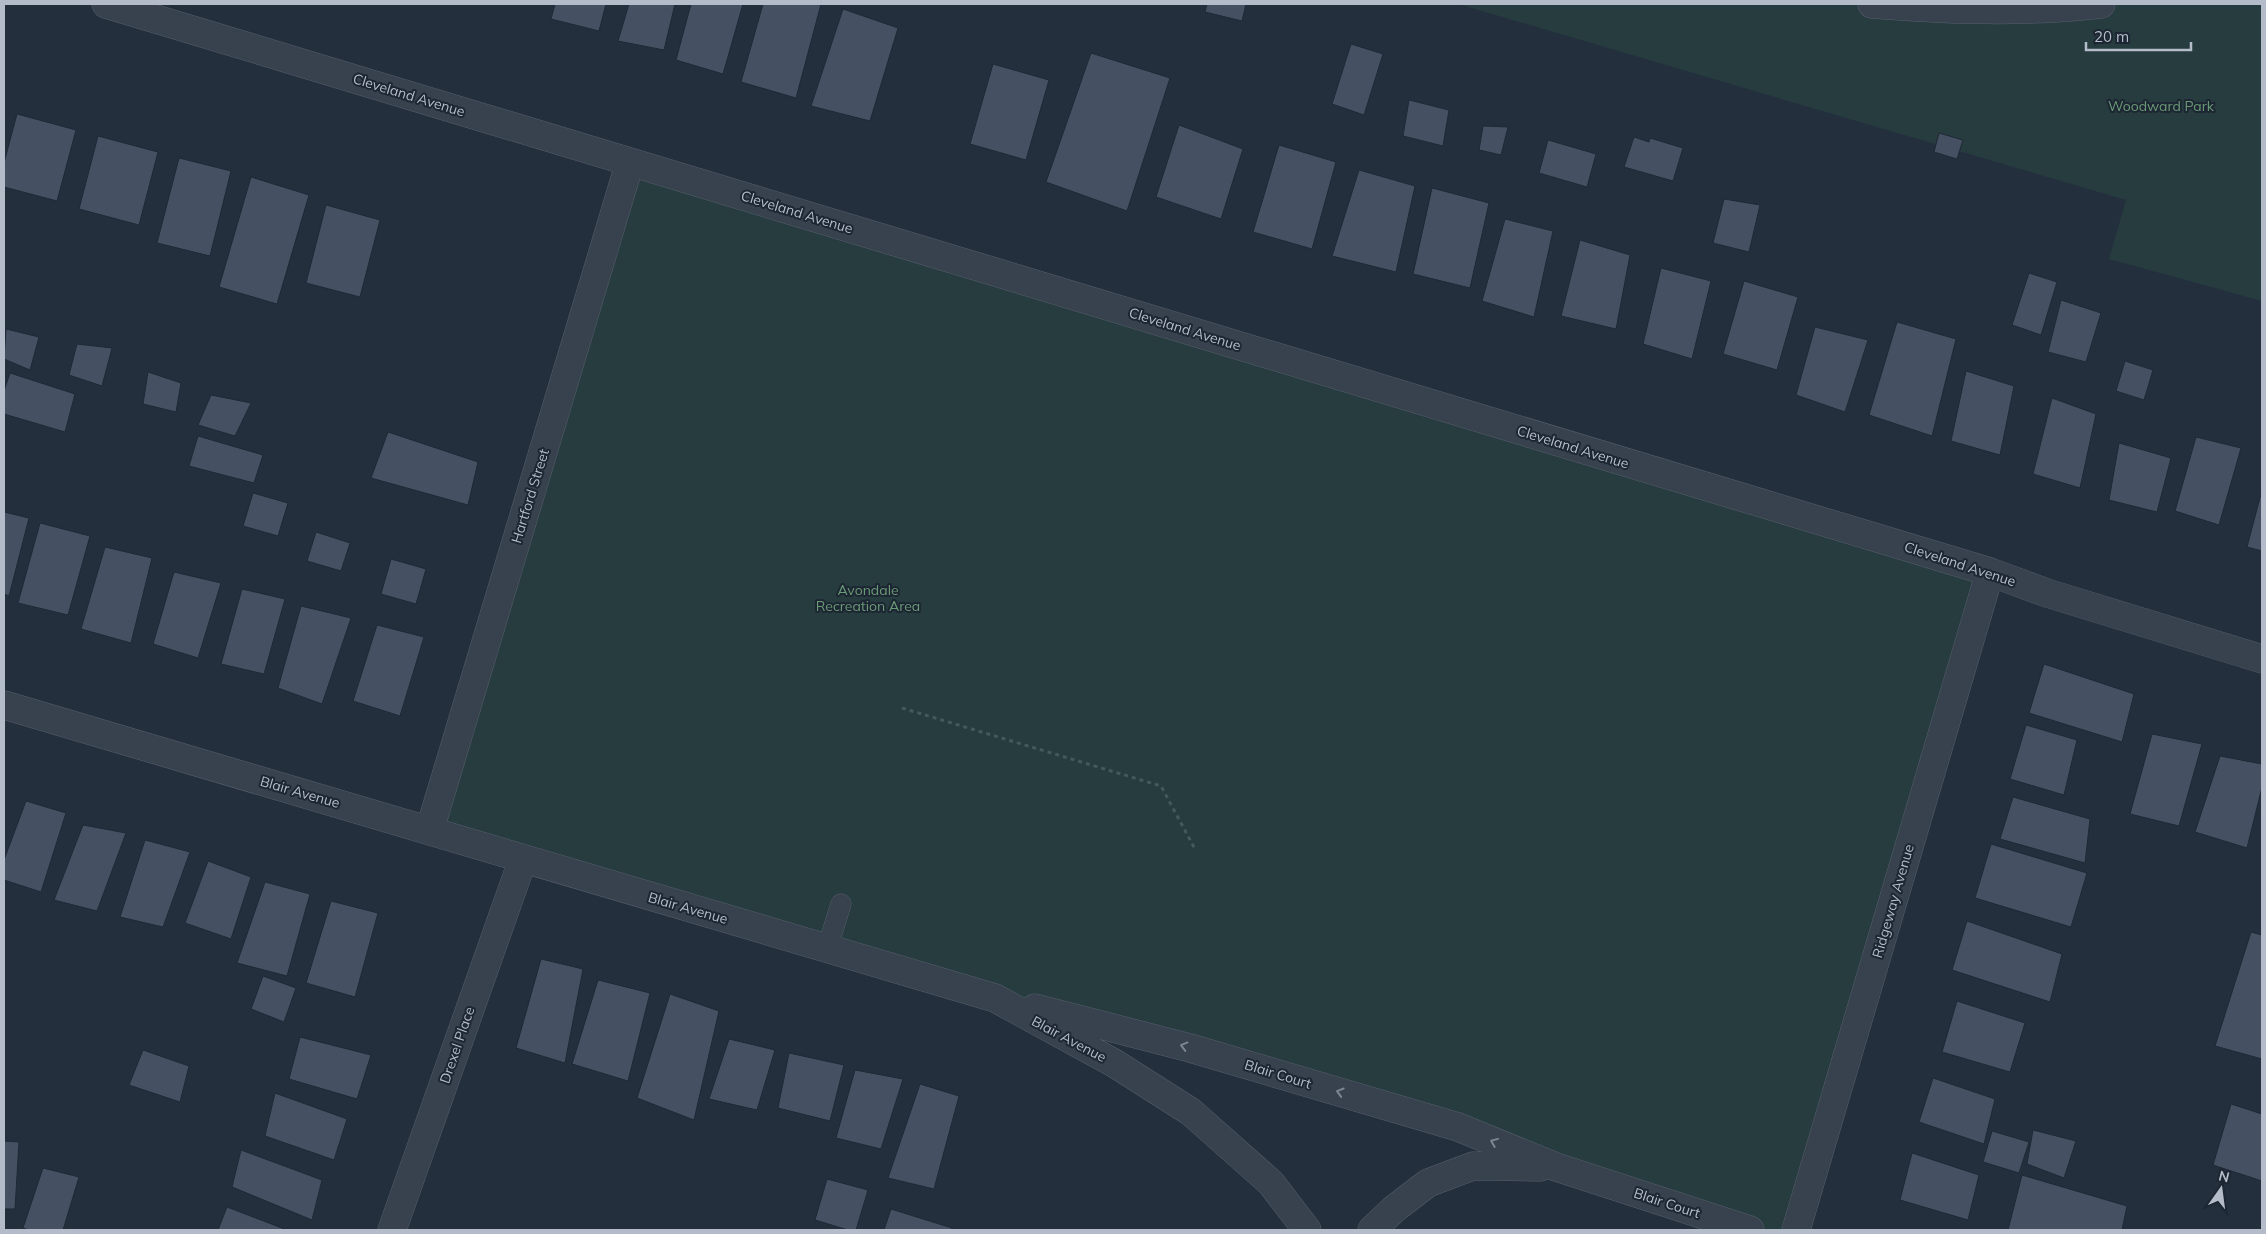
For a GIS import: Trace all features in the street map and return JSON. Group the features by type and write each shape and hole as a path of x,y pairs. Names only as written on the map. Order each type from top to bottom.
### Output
{"street":[{"name":"Cleveland Avenue","path":"106,4 1990,572 2047,593 2262,659"},
{"path":"1872,4 1947,10 2060,9 2101,4"},
{"name":"Hartford Street","path":"430,830 630,162"},
{"name":"Ridgeway Avenue","path":"1796,1230 1990,572"},
{"name":"Blair Avenue","path":"4,705 995,998 1114,1063 1191,1112 1270,1183 1307,1230"},
{"name":"Drexel Place","path":"392,1230 523,859"},
{"name":"Blair Court","path":"995,998 1190,1048 1458,1127 1556,1167 1750,1230"},
{"name":"Blair Court","path":"1372,1230 1394,1209 1428,1183 1473,1166 1556,1167"}],"lane":[{"path":"827,949 841,904"}],"path":[{"path":"902,708 1161,786 1195,848"}],"green space":[{"name":"Woodward Park","path":"1458,4 2262,4 2262,301 2109,259 2126,200"},
{"name":"Avondale Recreation Area","path":"630,162 1990,572 1796,1230 1750,1230 1556,1167 430,829"}],"building":[{"path":"555,4 606,4 599,31 551,19"},
{"path":"629,4 675,4 664,50 618,41"},
{"path":"691,4 743,4 723,74 676,60"},
{"path":"763,4 821,4 796,98 741,82"},
{"path":"1207,4 1246,4 1242,21 1205,12"},
{"path":"843,9 898,28 870,121 811,106"},
{"path":"1351,44 1383,54 1364,115 1332,104"},
{"path":"1091,53 1170,78 1127,211 1046,182"},
{"path":"993,64 1049,80 1026,160 970,144"},
{"path":"1409,100 1449,110 1443,146 1403,136"},
{"path":"17,114 76,130 57,201 4,187 4,163"},
{"path":"1179,125 1243,149 1221,219 1156,197"},
{"path":"1483,126 1508,127 1501,155 1479,150"},
{"path":"1939,133 1963,140 1957,159 1934,152"},
{"path":"98,136 158,152 139,225 79,209"},
{"path":"1634,137 1649,142 1650,138 1683,148 1673,181 1624,167"},
{"path":"1548,140 1596,154 1587,187 1539,173"},
{"path":"1279,145 1336,162 1312,249 1253,232"},
{"path":"179,158 231,171 210,256 157,243"},
{"path":"1359,170 1415,186 1396,272 1332,256"},
{"path":"251,177 309,195 277,304 219,287"},
{"path":"1432,188 1489,203 1470,288 1413,274"},
{"path":"1724,199 1760,205 1749,252 1713,243"},
{"path":"326,205 380,220 360,297 306,283"},
{"path":"1505,219 1553,231 1534,317 1482,301"},
{"path":"1580,240 1630,255 1616,329 1561,316"},
{"path":"1661,268 1711,281 1692,359 1643,344"},
{"path":"2029,273 2057,282 2041,335 2012,325"},
{"path":"1744,281 1798,297 1777,370 1723,354"},
{"path":"2061,300 2101,313 2086,362 2048,352"},
{"path":"1897,322 1956,339 1932,436 1869,415"},
{"path":"1815,327 1868,340 1845,412 1796,395"},
{"path":"6,329 39,337 30,370 4,359"},
{"path":"77,344 112,348 102,386 69,375"},
{"path":"2125,361 2153,370 2144,400 2116,391"},
{"path":"1966,371 2014,386 2000,455 1951,441"},
{"path":"148,372 181,383 176,412 143,404"},
{"path":"10,373 75,394 65,432 4,414 4,391"},
{"path":"211,395 251,403 235,436 198,425"},
{"path":"2052,398 2096,414 2080,488 2033,474"},
{"path":"388,432 478,462 468,505 371,478"},
{"path":"198,436 263,455 254,483 189,466"},
{"path":"2196,437 2241,448 2219,525 2175,511"},
{"path":"2119,443 2171,458 2157,512 2109,500"},
{"path":"2262,490 2262,551 2247,547"},
{"path":"253,493 288,503 278,536 243,526"},
{"path":"4,512 29,518 9,596 4,594"},
{"path":"40,523 90,536 68,615 18,603"},
{"path":"316,532 350,543 341,571 307,561"},
{"path":"105,547 152,558 131,643 81,629"},
{"path":"391,559 426,569 416,604 381,594"},
{"path":"174,572 221,583 198,658 153,644"},
{"path":"242,589 285,599 264,674 221,664"},
{"path":"301,606 351,618 322,704 278,688"},
{"path":"377,625 424,637 400,716 353,701"},
{"path":"2044,664 2134,694 2122,742 2029,713"},
{"path":"2026,725 2077,740 2064,795 2010,779"},
{"path":"2152,734 2202,744 2179,826 2130,814"},
{"path":"2220,756 2262,764 2262,787 2247,848 2195,832"},
{"path":"2013,797 2090,819 2085,863 2000,839"},
{"path":"26,801 66,813 41,892 4,880 4,860"},
{"path":"83,825 126,833 97,911 54,900"},
{"path":"145,840 190,852 163,927 120,917"},
{"path":"1991,844 2087,873 2071,927 1975,898"},
{"path":"208,861 251,877 231,939 185,923"},
{"path":"265,882 310,894 287,976 237,963"},
{"path":"331,901 378,913 355,997 306,983"},
{"path":"1967,921 2062,954 2050,1002 1952,970"},
{"path":"2251,932 2262,935 2262,1059 2215,1046"},
{"path":"541,959 583,969 565,1063 516,1048"},
{"path":"263,976 296,988 284,1022 251,1009"},
{"path":"598,980 650,993 628,1081 572,1064"},
{"path":"670,994 719,1011 694,1120 637,1098"},
{"path":"1957,1001 2025,1023 2010,1072 1942,1052"},
{"path":"300,1037 371,1055 357,1099 289,1079"},
{"path":"729,1039 775,1050 757,1110 709,1099"},
{"path":"143,1050 189,1066 180,1102 129,1085"},
{"path":"789,1053 844,1065 830,1121 778,1108"},
{"path":"855,1070 903,1079 881,1149 836,1138"},
{"path":"1933,1078 1995,1099 1984,1144 1919,1122"},
{"path":"920,1084 959,1096 934,1189 888,1178"},
{"path":"275,1093 347,1119 334,1160 265,1136"},
{"path":"2231,1104 2262,1114 2262,1181 2213,1165"},
{"path":"2033,1130 2076,1141 2064,1178 2027,1164"},
{"path":"1992,1131 2029,1142 2019,1173 1983,1162"},
{"path":"4,1141 19,1142 15,1209 4,1209"},
{"path":"241,1150 322,1180 312,1220 232,1187"},
{"path":"1912,1153 1979,1175 1968,1220 1900,1200"},
{"path":"43,1168 79,1177 63,1230 29,1230 23,1228"},
{"path":"2022,1175 2127,1206 2122,1230 2008,1230"},
{"path":"827,1179 868,1190 856,1230 848,1230 815,1220"},
{"path":"227,1207 287,1230 218,1230"},
{"path":"891,1209 952,1228 951,1230 884,1230"}]}
